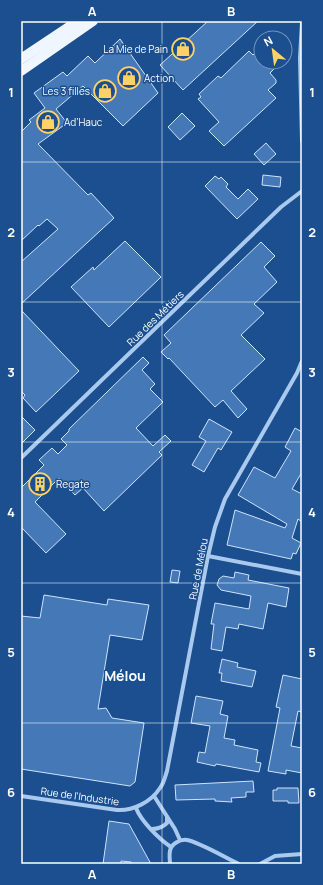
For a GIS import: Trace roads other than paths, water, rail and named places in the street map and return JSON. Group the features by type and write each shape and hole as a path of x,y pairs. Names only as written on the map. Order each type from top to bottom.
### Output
{"main road":[{"path":"21,59 78,21"},
{"path":"21,71 93,21"}],"street":[{"path":"302,22 300,58 302,141"},
{"name":"Rue des Métiers","path":"21,458 281,207 302,191"},
{"name":"Rue de Mélou","path":"154,796 160,789 167,771 208,556 215,527 226,499 297,373 302,361"},
{"path":"208,556 302,574"},
{"name":"Rue de l'Industrie","path":"21,796 127,811 136,808 154,796"},
{"path":"154,796 180,840"},
{"path":"136,808 138,813 151,829 171,847"},
{"path":"151,829 158,829 167,824 167,817"},
{"path":"170,864 169,852 171,847 180,840 186,840 200,845 238,864"},
{"path":"260,864 275,856 302,854"}],"place":[{"name":"La Mie de Pain","path":"183,49"},
{"name":"Action","path":"129,78"},
{"name":"Les 3 filles","path":"105,91"},
{"name":"Ad’Hauc","path":"48,122"},
{"name":"Regate","path":"40,484"}],"district":[{"name":"Mélou","path":"125,675"}]}
